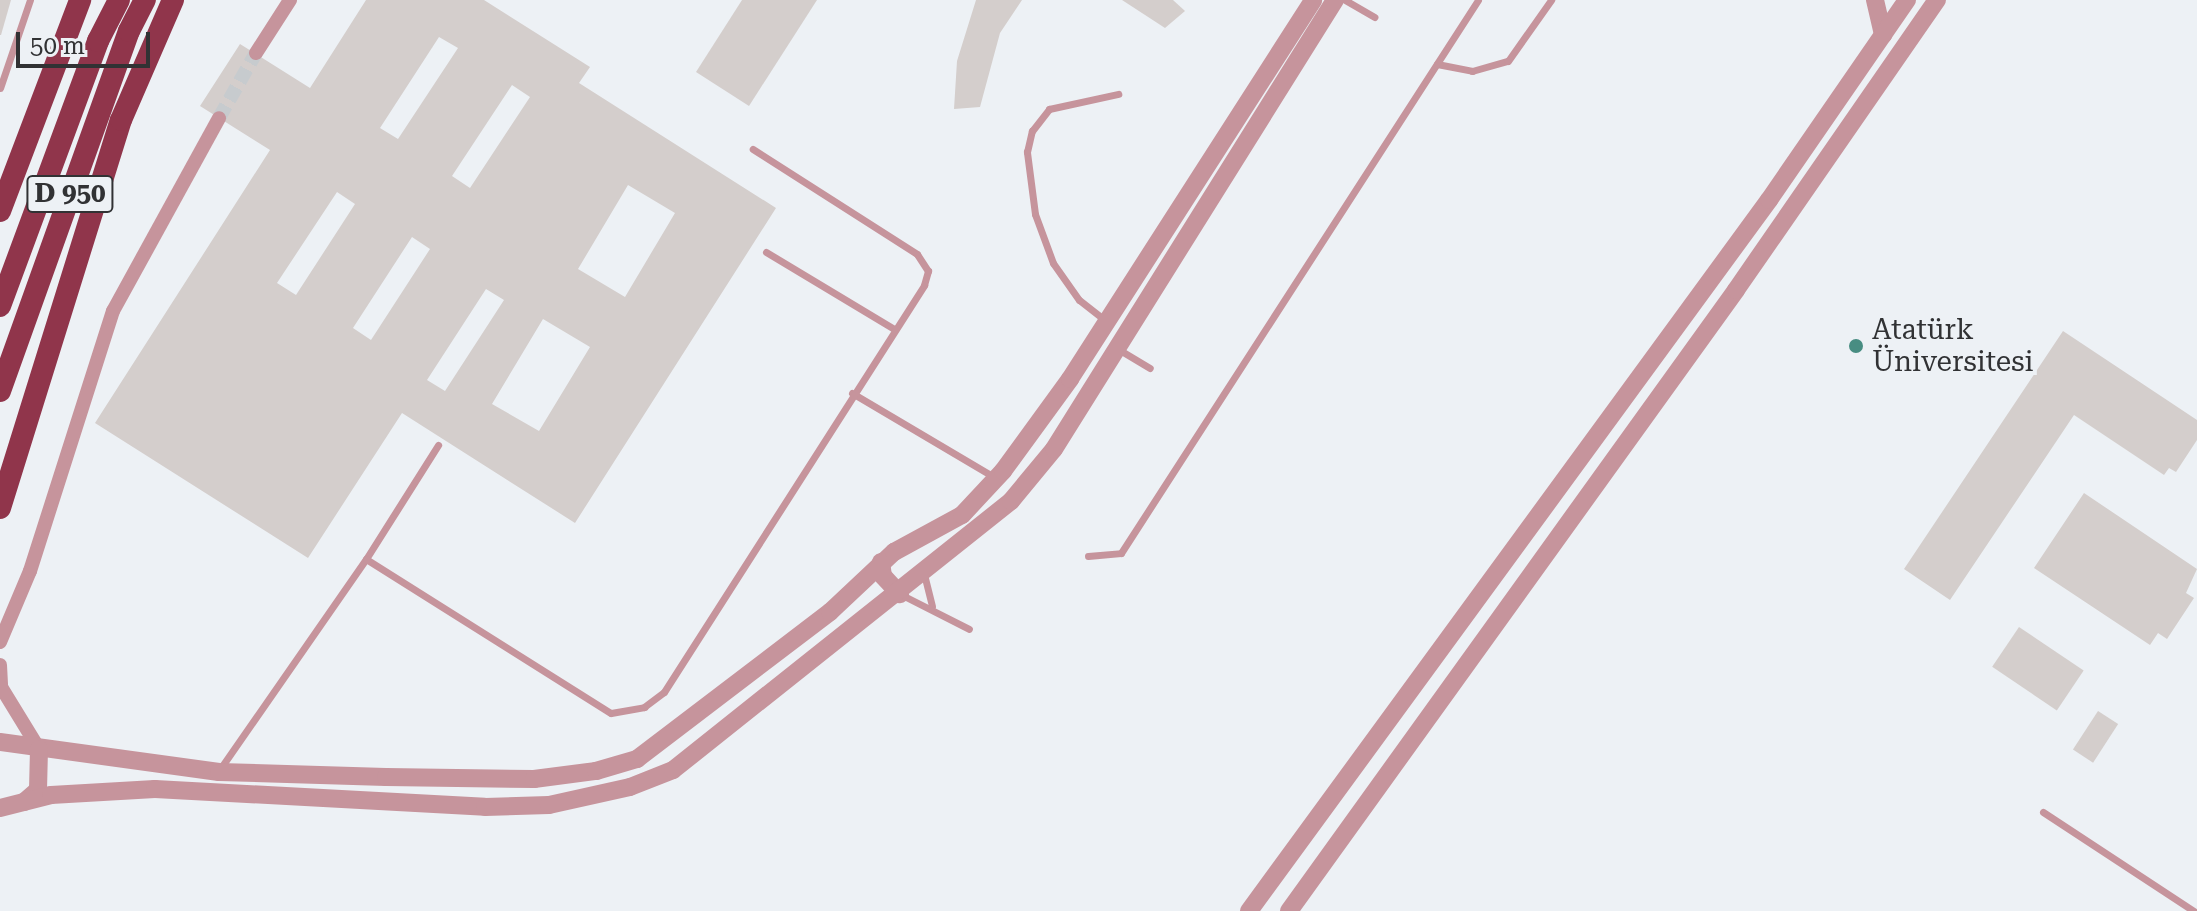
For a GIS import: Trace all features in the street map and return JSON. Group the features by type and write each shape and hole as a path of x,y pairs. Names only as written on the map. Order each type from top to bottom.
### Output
{"highway":[{"path":"0,211 80,0"},
{"name":"D 950","path":"0,306 98,41 119,0"},
{"name":"D 950","path":"0,391 124,46 145,0"},
{"path":"0,508 121,120 173,0"}],"street":[{"path":"256,53 290,0"},
{"path":"0,742 219,772 534,779 596,771 637,759 830,612 881,562 962,515 996,478 1107,322 1313,0"},
{"path":"2,805 51,795 155,789 485,807 549,805 630,787 673,770 900,594 1011,501 1054,449 1335,0"},
{"path":"1875,0 1883,35"},
{"path":"1249,911 1759,213 1907,0"},
{"path":"1289,911 1736,290 1937,0"},
{"path":"0,642 30,571 113,311 219,118"},
{"path":"906,547 924,574"},
{"path":"881,562 883,576 900,594"},
{"path":"0,665 1,687 39,749 38,790 24,802"}],"lane":[{"path":"0,88 30,0"},
{"path":"1345,0 1374,17"},
{"path":"1088,556 1121,553 1478,0"},
{"path":"1437,64 1472,71 1508,61 1551,0"},
{"path":"1107,322 1079,300 1053,263 1035,214 1027,152 1032,131 1049,109 1118,94"},
{"path":"366,559 611,713 644,707 664,692 928,271 917,254 753,149"},
{"path":"766,252 894,329"},
{"path":"1117,348 1150,368"},
{"path":"852,393 996,478"},
{"path":"219,772 366,559 438,445"},
{"path":"924,574 932,606"},
{"path":"900,594 932,606 969,629"},
{"path":"2043,812 2194,911"}],"building":[{"path":"0,0 11,0 1,35 0,35"},
{"path":"366,0 484,0 590,67 579,83 776,208 575,523 402,413 308,558 95,423 270,150 200,106 240,44 310,88","holes":["439,37 458,48 398,139 380,128","512,85 530,97 470,188 452,176","628,185 675,213 625,297 578,269","337,192 355,204 296,295 277,283","412,237 430,249 371,340 353,328","486,289 504,300 445,391 427,380","543,319 590,347 539,431 492,404"]},
{"path":"742,0 817,0 749,106 696,72"},
{"path":"976,0 1022,0 1000,33 980,107 954,109 957,61"},
{"path":"1122,0 1173,0 1185,11 1165,28"},
{"path":"2063,331 2197,420 2197,440 2176,472 2169,468 2164,475 2074,415 1950,600 1904,569"},
{"path":"2084,493 2197,569 2186,593 2194,598 2167,639 2158,633 2150,645 2034,568"},
{"path":"2019,627 2084,671 2057,710 1992,667"},
{"path":"2098,711 2118,724 2093,763 2073,750"}],"tunnel":[{"path":"219,118 256,53"}],"place":[{"name":"Atatürk Üniversitesi","path":"1856,346"}]}
